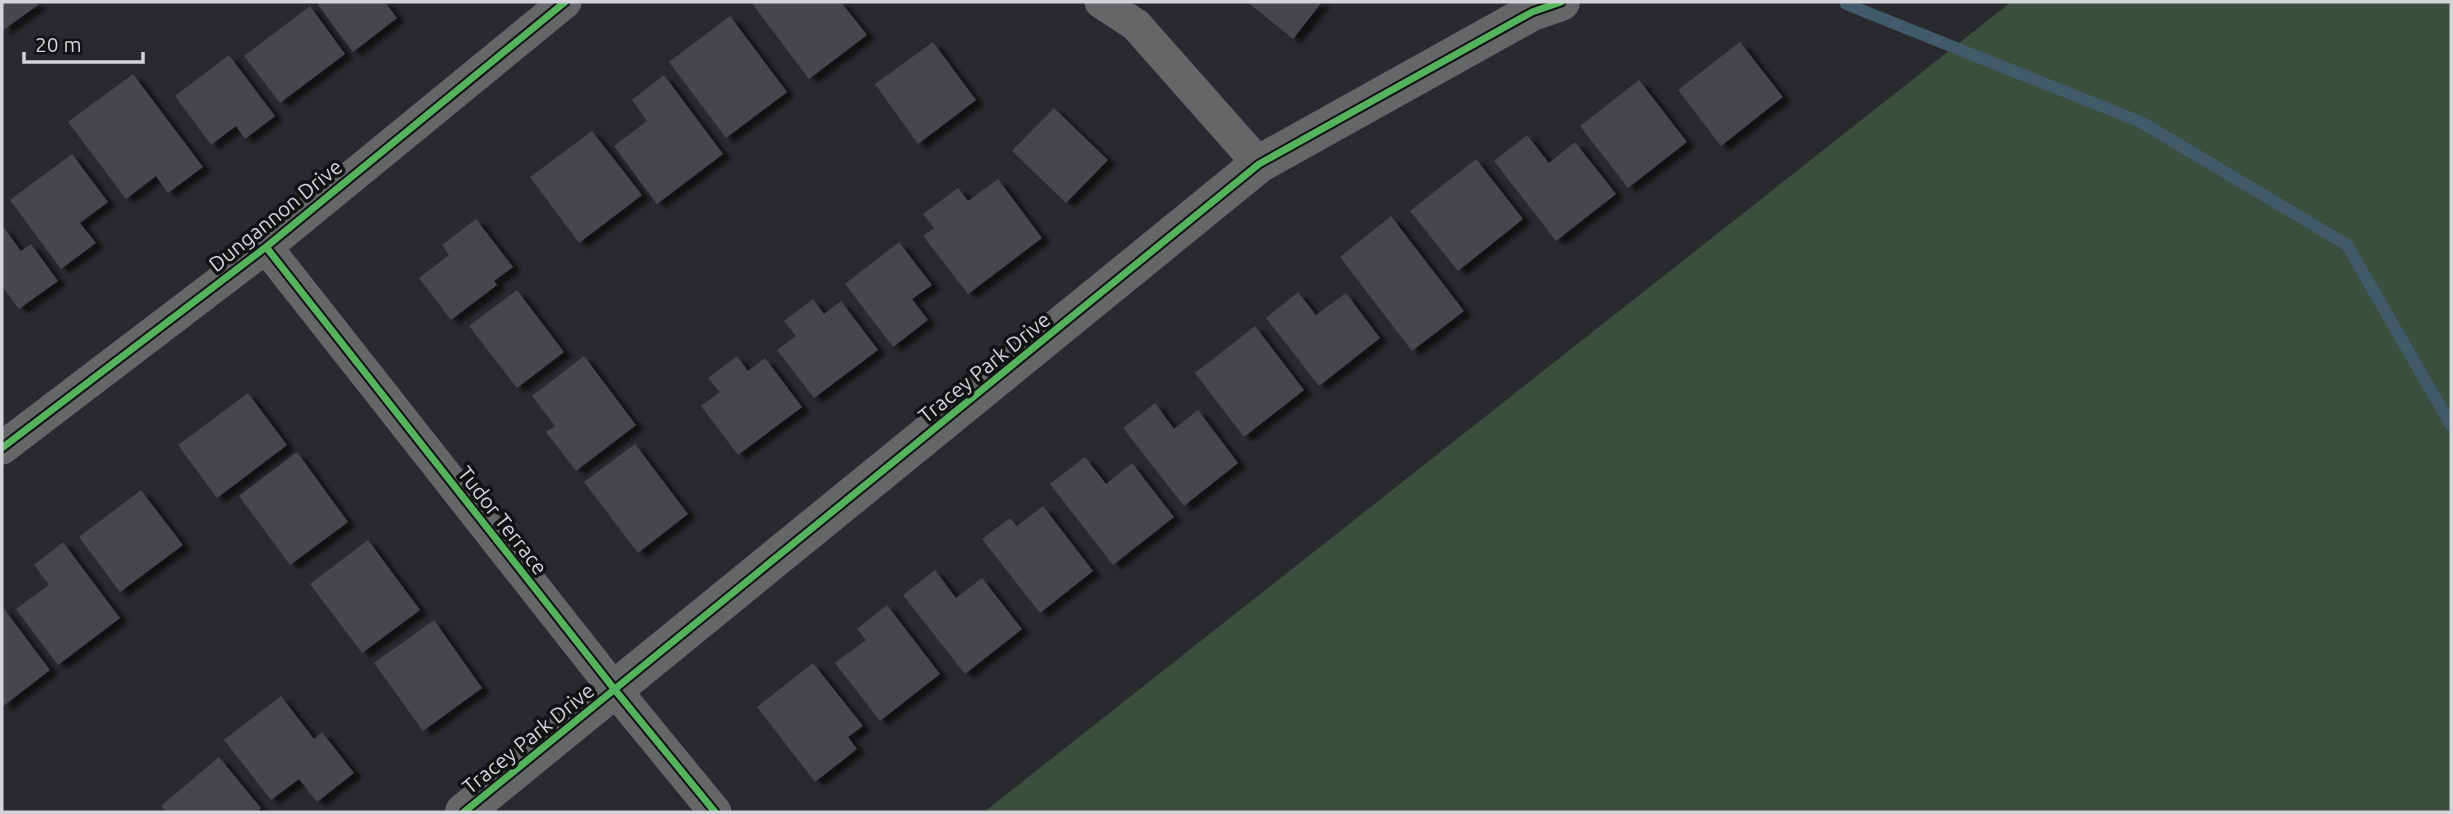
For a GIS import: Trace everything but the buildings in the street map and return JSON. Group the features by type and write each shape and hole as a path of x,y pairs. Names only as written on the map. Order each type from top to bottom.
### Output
{"street":[{"name":"Dungannon Drive","path":"2,448 267,247 565,2"},
{"path":"1101,2 1136,25 1259,164"},
{"name":"Tracey Park Drive","path":"464,812 1259,164 1532,12 1561,2"},
{"name":"Tudor Terrace","path":"267,247 615,690 715,812"}],"green space":[{"path":"2011,2 2451,2 2451,812 984,812"}],"waterway":[{"path":"1846,4 2141,122 2347,245 2451,425"}],"cycle path":[{"path":"2,448 266,247 565,2"},
{"path":"464,812 1259,164 1532,12 1561,2"},
{"path":"266,247 615,690 715,812"}]}
